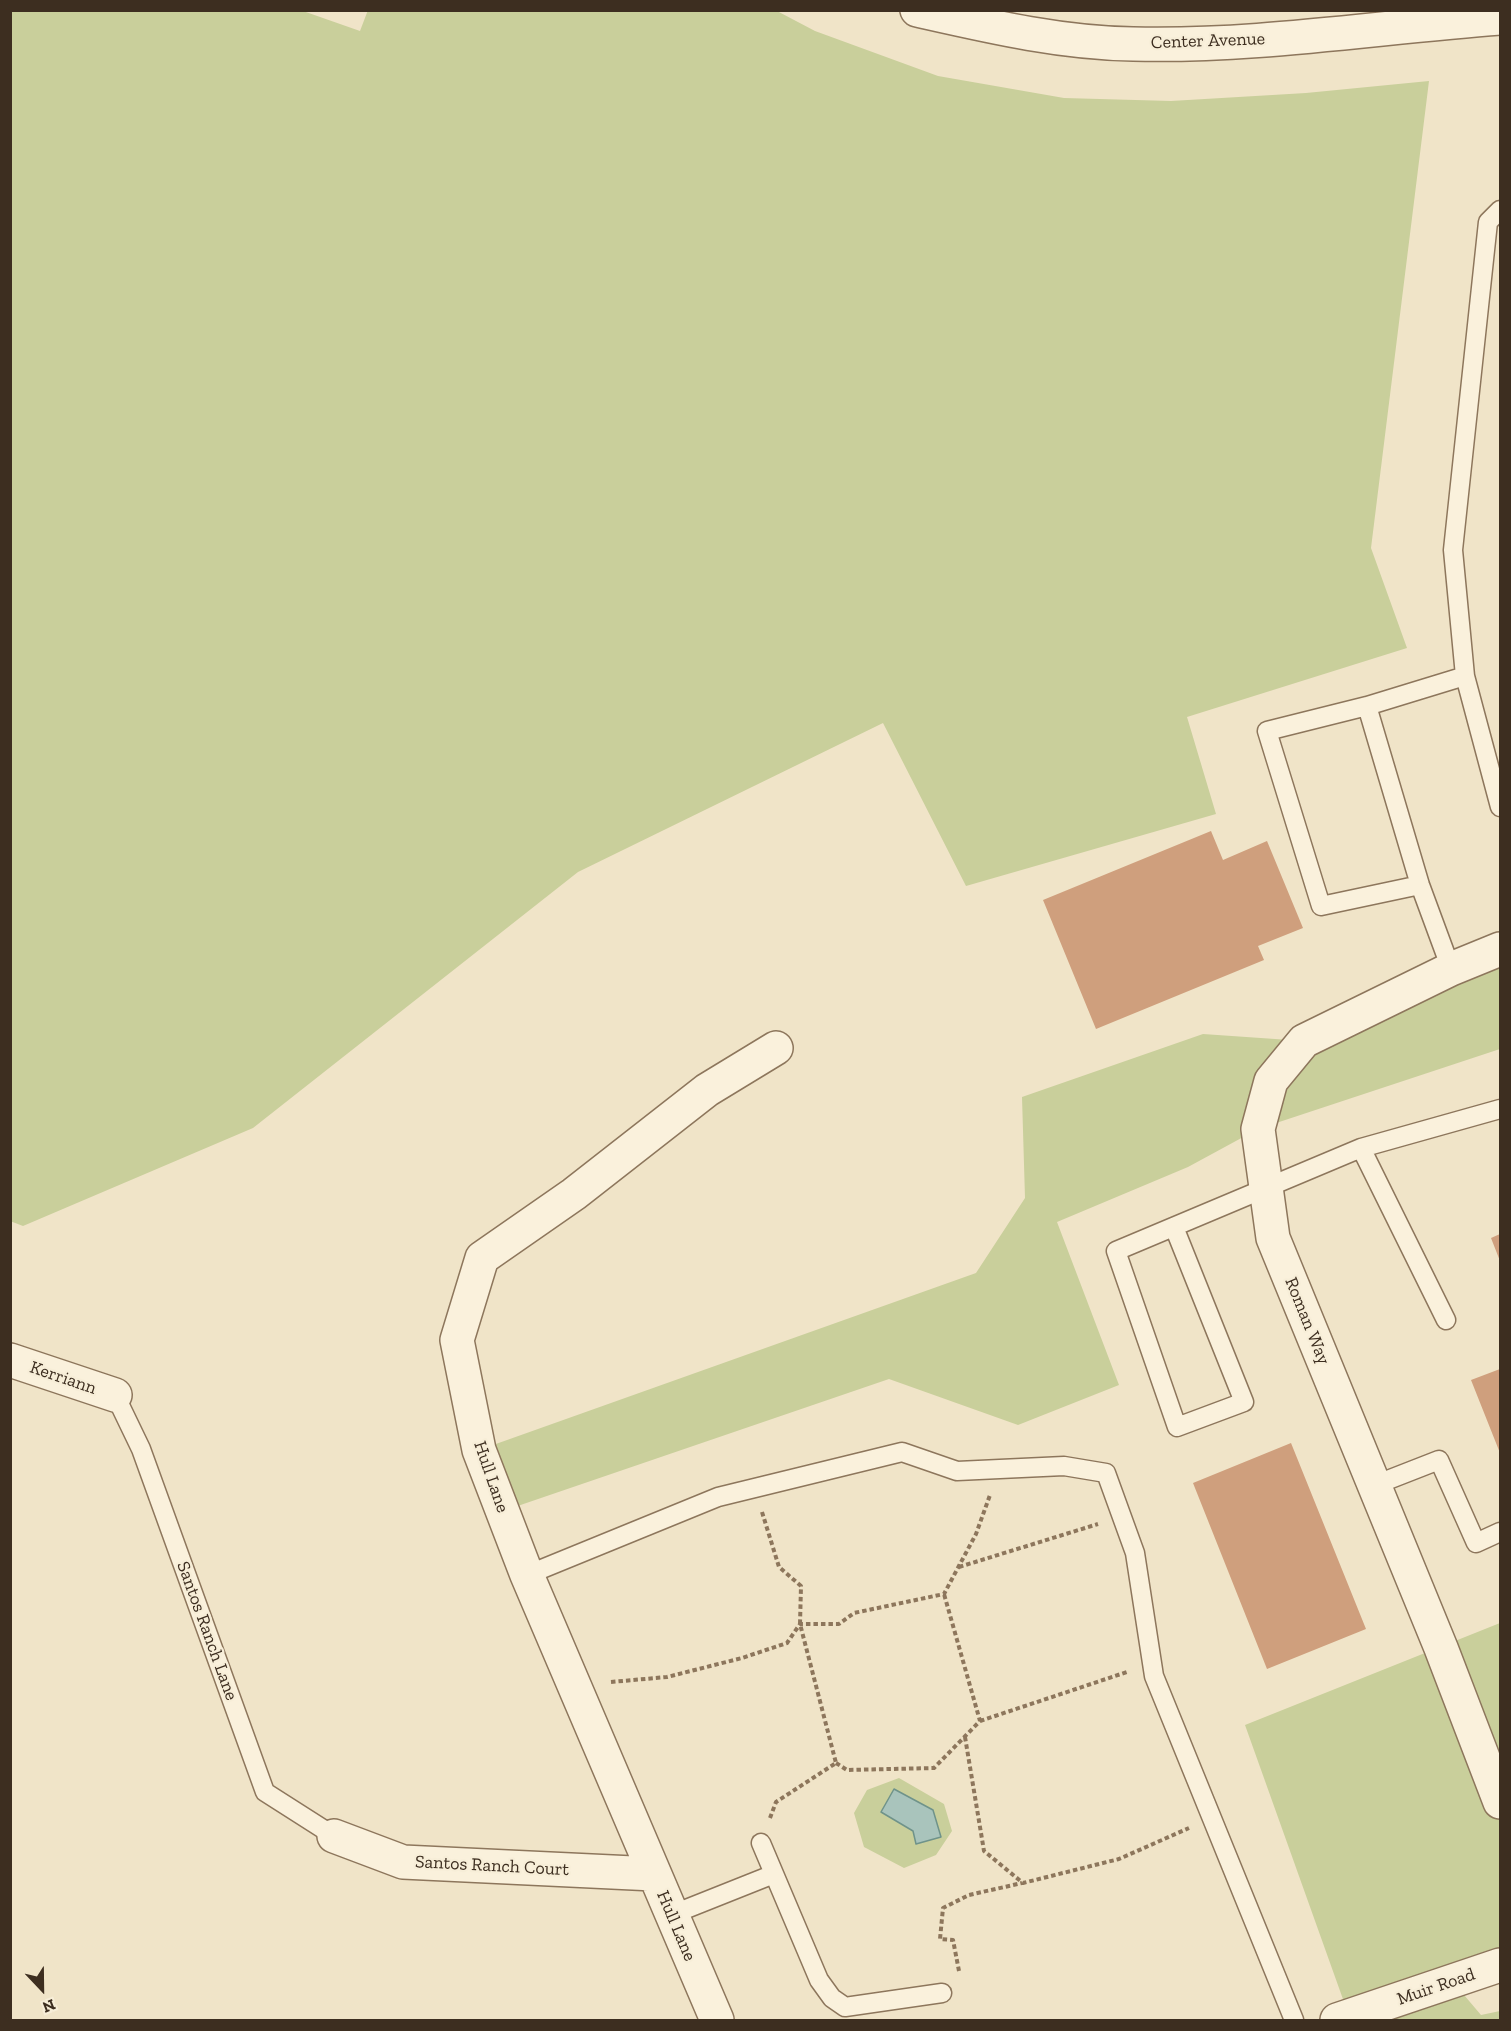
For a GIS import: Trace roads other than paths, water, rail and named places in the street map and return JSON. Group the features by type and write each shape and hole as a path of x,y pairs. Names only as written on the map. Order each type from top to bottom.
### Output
{"street":[{"name":"Center Avenue","path":"917,10 1026,34 1132,44 1258,40 1500,18"},
{"name":"Roman Way","path":"1500,949 1451,969 1304,1041 1271,1081 1258,1129 1273,1238 1375,1485 1500,1802"},
{"name":"Hull Lane","path":"717,2020 572,1686 479,1450 456,1340 482,1258 574,1194 707,1090 776,1048"},
{"name":"Kerriann","path":"10,1360 115,1395"},
{"name":"Santos Ranch Court","path":"334,1836 403,1862 654,1874"},
{"name":"Muir Road","path":"1337,2020 1500,1965"}],"lane":[{"path":"1500,210 1488,222 1453,550 1465,676 1500,807"},
{"path":"1420,885 1321,906 1267,731 1367,706 1465,676"},
{"path":"1367,706 1420,885 1451,969"},
{"path":"1174,1227 1244,1402 1177,1427 1116,1251 1361,1148 1500,1109"},
{"path":"1361,1148 1446,1320"},
{"name":"Santos Ranch Lane","path":"115,1395 141,1449 265,1792 334,1836"},
{"path":"527,1575 718,1497 902,1452 957,1471 1064,1467 1106,1473 1135,1553 1154,1676 1294,2020"},
{"path":"1375,1485 1439,1460 1476,1543 1500,1532"},
{"path":"761,1843 819,1980 832,1998 845,2007 942,1993"},
{"path":"671,1915 774,1874"}],"water":[{"path":"894,1789 933,1810 941,1837 916,1844 913,1831 881,1812"}]}
